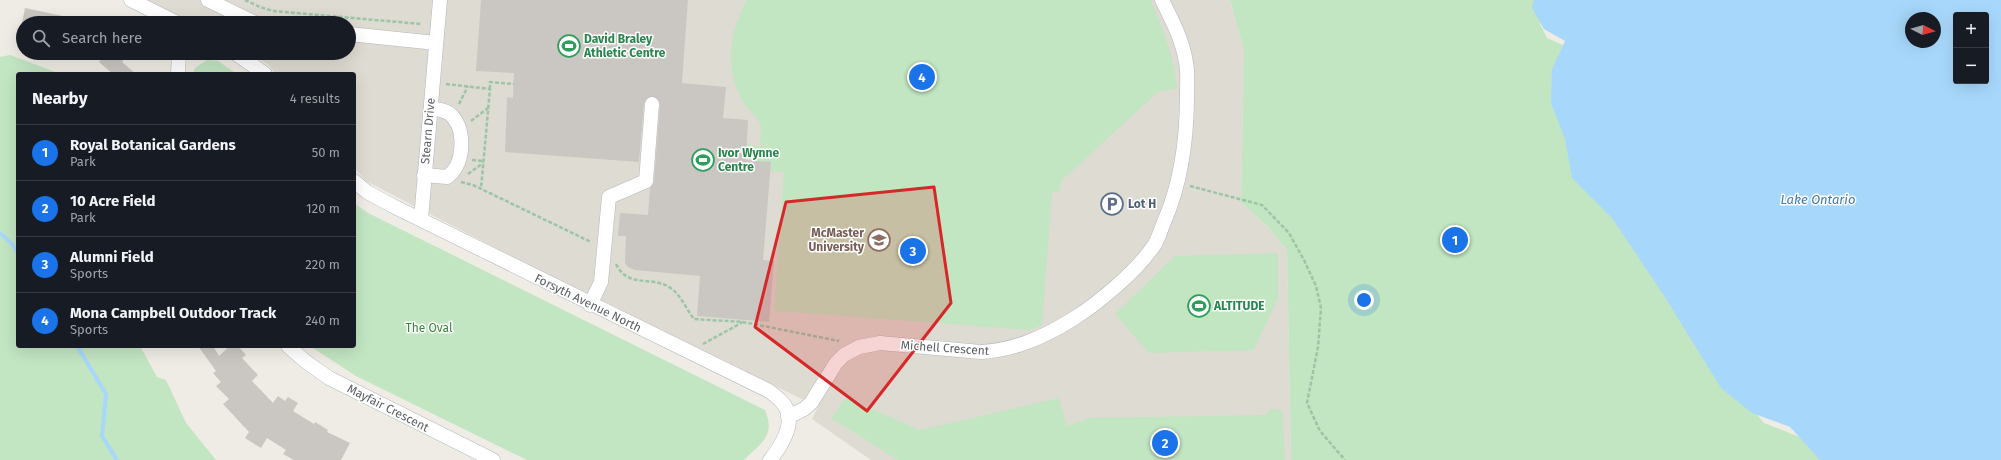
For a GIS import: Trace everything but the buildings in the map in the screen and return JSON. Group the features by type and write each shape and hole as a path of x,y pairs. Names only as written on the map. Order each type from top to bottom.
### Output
{"street":[{"path":"132,0 163,16"},
{"path":"208,0 241,16"},
{"name":"Stearn Drive","path":"422,219 424,175 440,0"},
{"name":"Michell Crescent","path":"788,417 804,409 811,403 836,363 844,355 859,347 880,343 980,352 1009,348 1040,338 1082,313 1098,301 1140,263 1156,243 1169,210 1178,183 1187,125 1186,63 1181,42 1162,0"},
{"path":"356,35 436,43"},
{"path":"178,72 179,60"},
{"path":"245,60 262,72"},
{"path":"590,305 600,282 609,197 646,182 652,104"},
{"path":"424,175 440,177 450,175 455,170 460,158 459,126 448,112 431,108"},
{"name":"Forsyth Avenue North","path":"356,183 367,192 590,305 769,391 782,402 788,417"},
{"name":"Mayfair Crescent","path":"290,348 305,361 329,378 493,460"},
{"path":"770,460 781,446 787,433 788,417"}],"path":[{"path":"245,0 260,8 273,11 330,16"},
{"path":"356,18 421,24"},
{"path":"481,189 490,82 514,84"},
{"path":"443,84 490,89"},
{"path":"458,105 468,86"},
{"path":"470,121 488,108"},
{"path":"450,175 458,181 473,185 616,255 616,262 625,277 656,282 673,290 694,319 743,322 859,347"},
{"path":"1178,183 1262,205 1289,234 1304,260 1316,286 1321,308 1318,347 1308,403 1320,431 1345,460"},
{"path":"689,352 743,322"}],"highlighted area":[{"path":"934,187 951,303 867,411 755,327 786,202"}],"shaded area":[{"name":"McMaster University","path":"147,0 1230,0 1244,51 1241,202 1270,229 1287,250 1291,460 871,460 812,419 818,407 521,261 366,181 356,169 356,72 274,72 268,64 260,60 356,60 356,16 177,16"}],"green space":[{"path":"747,0 1151,0 1171,54 1177,88 1158,92 1061,181 1060,191 1052,192 1042,325 1030,330 774,311 784,172 770,171 771,162 736,159 737,143 760,146 761,132 760,124 743,102 737,89 731,64 731,51 736,25"},
{"path":"1230,0 1548,0 1543,19 1540,24 1547,38 1576,51 1740,395 1764,423 1802,438 1822,460 1291,460 1287,250 1270,229 1241,202 1244,51"},
{"path":"10,55 16,57 16,60 23,60 56,72 16,72 16,348 141,348 157,377 166,380 186,423 216,460 0,460 0,57"},
{"path":"207,60 218,61 234,72 194,72 195,68"},
{"name":"The Oval","path":"356,204 368,213 765,410 769,426 768,433 761,444 744,460 527,460 356,376 313,348 356,348"},
{"name":"ALTITUDE","path":"1278,253 1278,298 1254,350 1149,353 1115,314 1175,256"},
{"path":"846,398 920,430 1059,398 1067,426 1089,418 1265,415 1270,409 1282,410 1285,460 898,460 831,418"}],"water":[{"name":"Lake Ontario","path":"1534,0 2001,0 2001,460 1820,460 1790,427 1752,413 1721,388 1663,294 1612,218 1572,178 1565,139 1551,103 1552,69 1565,41 1544,29 1532,8"}],"waterway":[{"path":"0,233 16,250"},
{"path":"78,348 106,394 102,436 117,460"}],"place":[{"name":"David Braley Athletic Centre","path":"569,46"},
{"name":"Mona Campbell Outdoor Track","path":"922,77"},
{"name":"Ivor Wynne Centre","path":"703,160"},
{"name":"Lot H","path":"1112,204"},
{"name":"McMaster University","path":"879,240"},
{"name":"Royal Botanical Gardens","path":"1455,240"},
{"name":"Alumni Field","path":"913,251"},
{"name":"ALTITUDE","path":"1199,306"},
{"name":"10 Acre Field","path":"1165,443"}]}
